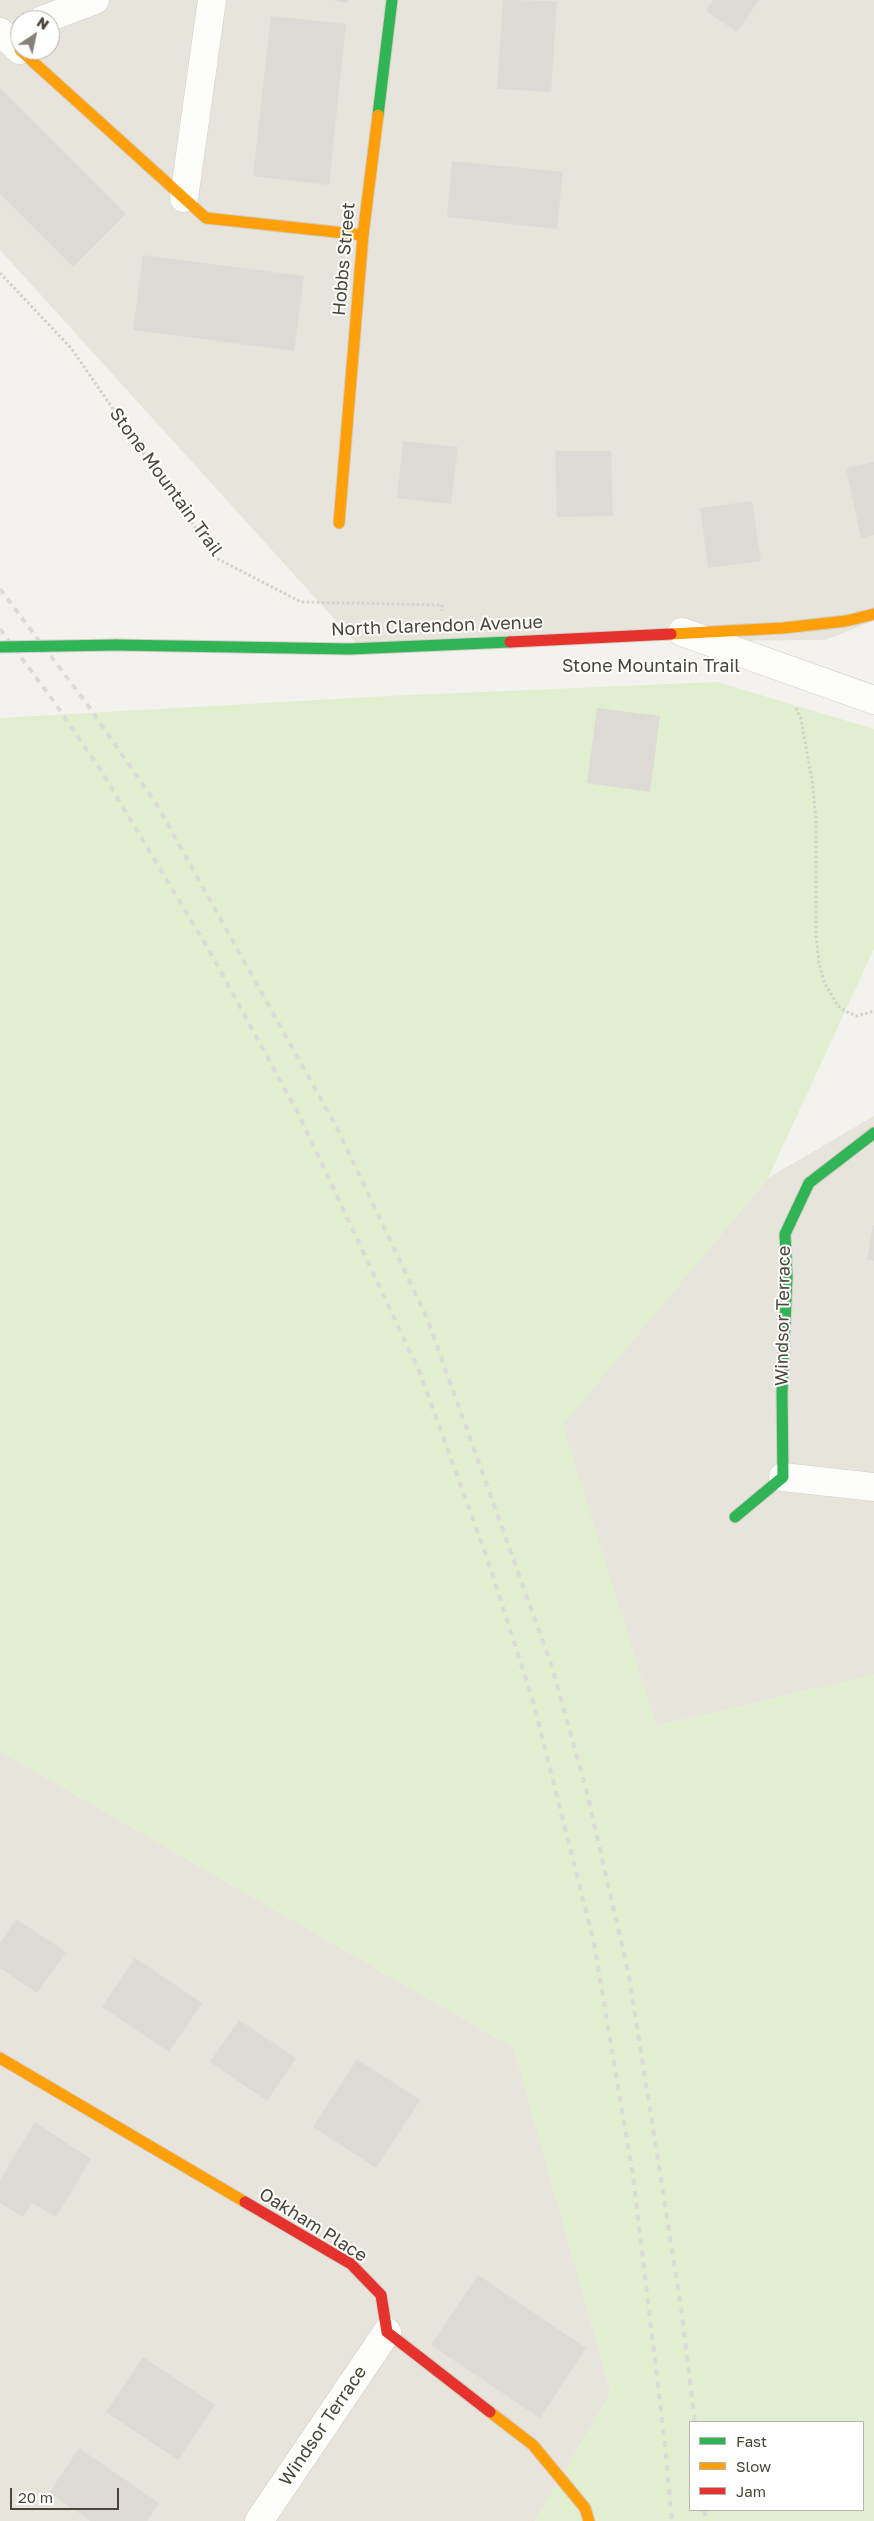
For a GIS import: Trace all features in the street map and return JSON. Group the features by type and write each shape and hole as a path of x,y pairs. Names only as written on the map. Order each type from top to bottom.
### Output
{"street":[{"path":"60,13 95,0"},
{"path":"184,198 212,0"},
{"name":"Hobbs Street","path":"339,523 363,235 392,0"},
{"path":"36,60 206,218 363,235"},
{"name":"North Clarendon Avenue","path":"0,647 116,645 350,649 783,628 846,621 874,614"},
{"path":"680,632 874,700"},
{"name":"Windsor Terrace","path":"783,1477 782,1393 787,1277 784,1234 809,1183 874,1133"},
{"path":"735,1517 783,1477 874,1487"},
{"name":"Oakham Place","path":"0,2058 350,2264 381,2295 387,2332"},
{"path":"387,2332 533,2445 585,2508 589,2521"},
{"name":"Windsor Terrace","path":"259,2521 387,2332"}],"path":[{"name":"Stone Mountain Trail","path":"0,273 71,348 216,558 301,602 442,604"},
{"path":"794,704 801,719 812,780 816,818 816,935 819,963 824,982 838,1006 858,1016 874,1011"}],"shaded area":[{"path":"0,0 874,0 874,621 825,640 356,643 0,250"},
{"path":"874,1116 874,1675 656,1726 562,1425 768,1178"},
{"path":"0,1751 514,2048 611,2393 535,2521 0,2521"}],"green space":[{"path":"717,682 874,729 874,949 768,1178 563,1425 656,1726 874,1675 874,2521 535,2521 611,2393 514,2048 0,1751 0,718 388,696"}],"building":[{"path":"331,0 348,0 348,3"},
{"path":"503,0 557,1 551,92 497,89"},
{"path":"713,0 759,0 737,32 706,11"},
{"path":"271,16 346,24 329,185 253,176"},
{"path":"0,88 126,214 73,267 0,194"},
{"path":"452,161 563,172 557,229 447,217"},
{"path":"143,255 304,276 294,351 133,330"},
{"path":"403,441 458,447 451,504 397,498"},
{"path":"555,451 611,451 613,516 557,517"},
{"path":"874,462 874,535 861,538 846,468"},
{"path":"752,501 761,561 708,568 700,508"},
{"path":"597,708 660,716 650,792 587,783"},
{"path":"874,1225 874,1261 867,1260"},
{"path":"16,1919 66,1952 37,1993 0,1968 0,1943"},
{"path":"135,1958 202,2003 169,2052 102,2007"},
{"path":"239,2020 296,2058 267,2101 210,2062"},
{"path":"357,2059 420,2100 376,2168 313,2127"},
{"path":"35,2122 91,2159 56,2217 32,2203 23,2217 0,2203 0,2180"},
{"path":"478,2275 586,2348 540,2418 431,2345"},
{"path":"143,2357 215,2405 178,2460 106,2412"},
{"path":"79,2448 159,2503 147,2521 91,2521 49,2493"}],"railway":[{"path":"0,589 84,700 157,805 337,1128 427,1318 552,1667 587,1793 629,1976 681,2307 695,2421"},
{"path":"0,629 52,699 100,769 209,950 299,1115 420,1373 488,1561 533,1701 594,1943 633,2176 665,2444 672,2521"},
{"path":"704,2511 706,2521"}],"traffic: fast":[{"path":"378,115 392,0"},
{"path":"116,645 350,649 510,642"},
{"path":"0,647 116,645"},
{"path":"735,1517 783,1477 782,1393 787,1277 785,1234 809,1183 874,1133"}],"traffic: slow":[{"path":"31,60 206,218 363,235"},
{"path":"339,523 363,235 378,115"},
{"path":"671,634 783,628 846,621 874,614"},
{"path":"0,2058 245,2202"},
{"path":"490,2412 533,2445 585,2508 589,2521"}],"traffic: jam":[{"path":"510,642 671,634"},
{"path":"245,2202 351,2264 381,2295 387,2332 490,2412"}]}
